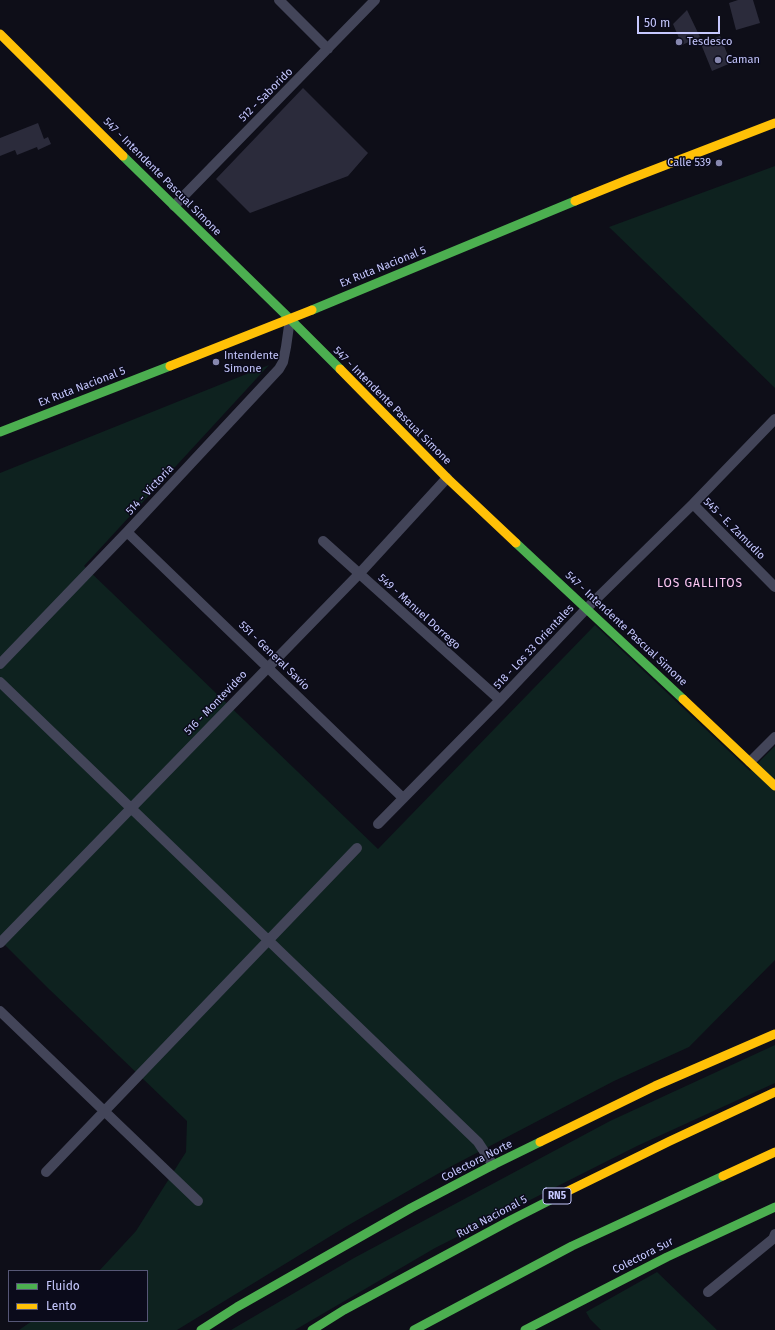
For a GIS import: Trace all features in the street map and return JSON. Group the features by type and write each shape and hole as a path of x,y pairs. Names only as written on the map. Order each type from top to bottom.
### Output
{"main road":[{"name":"547 - Intendente Pascual Simone","path":"0,34 290,319 447,478 775,786"},
{"name":"Ex Ruta Nacional 5","path":"0,432 290,319 620,183 775,123"},
{"name":"Colectora Norte","path":"201,1330 237,1307 411,1208 493,1165 655,1086 775,1034"},
{"name":"Ruta Nacional 5","path":"312,1330 344,1310 511,1220 670,1140 775,1092"},
{"path":"414,1330 572,1246 775,1152"},
{"name":"Colectora Sur","path":"524,1330 667,1257 774,1211"}],"street":[{"path":"279,0 328,49"},
{"name":"512 - Saborido","path":"174,206 375,0"},
{"name":"514 - Victoria","path":"0,664 127,532 279,369 283,362 290,319"},
{"name":"518 - Los 33 Orientales","path":"378,824 500,700 586,608 692,504 775,419"},
{"name":"516 - Montevideo","path":"0,943 359,574 447,478"},
{"name":"545 - E. Zamudio","path":"692,504 775,588"},
{"name":"551 - General Savio","path":"127,532 404,798"},
{"name":"549 - Manuel Dorrego","path":"323,541 500,700"},
{"path":"0,682 478,1142 493,1165"},
{"path":"750,762 775,737"},
{"path":"46,1172 357,848"},
{"path":"0,1011 198,1201"},
{"path":"708,1292 772,1239 775,1234"}],"green space":[{"path":"775,166 775,388 609,227"},
{"path":"269,365 84,566 378,849 595,625 750,771 775,746 775,960 689,1047 614,1081 448,1168 347,1226 177,1330 19,1330 31,1322 148,1322 148,1270 100,1270 136,1231 186,1152 187,1121 0,940 0,473"},
{"path":"775,1045 775,1083 637,1146 435,1248 295,1330 231,1330 354,1258 610,1121"},
{"path":"657,1272 717,1330 601,1330 590,1319 586,1312"}],"building":[{"path":"738,0 753,0 760,23 736,30 729,3"},
{"path":"687,10 700,37 682,45 673,24"},
{"path":"720,36 731,63 712,71 701,44"},
{"path":"303,88 368,153 348,176 250,213 216,179"},
{"path":"38,123 44,139 48,137 51,144 38,150 37,147 17,155 15,150 0,156 0,138"}],"traffic: fast":[{"path":"123,156 340,369"},
{"path":"312,310 575,201"},
{"path":"0,432 170,366"},
{"path":"516,543 683,699"},
{"path":"201,1330 237,1307 411,1208 540,1142"},
{"path":"414,1330 572,1246 723,1176"},
{"path":"312,1330 344,1310 566,1192"},
{"path":"525,1330 667,1257 775,1207"}],"traffic: slow":[{"path":"0,34 123,156"},
{"path":"575,201 775,123"},
{"path":"170,366 312,310"},
{"path":"340,369 447,478 516,543"},
{"path":"683,699 775,786"},
{"path":"540,1142 655,1086 775,1034"},
{"path":"566,1192 775,1092"},
{"path":"723,1176 775,1152"}],"place":[{"name":"Tesdesco","path":"679,42"},
{"name":"Caman","path":"718,60"},
{"name":"Calle 539","path":"719,163"},
{"name":"Intendente Simone","path":"216,362"}],"district":[{"name":"LOS GALLITOS","path":"700,584"}]}
